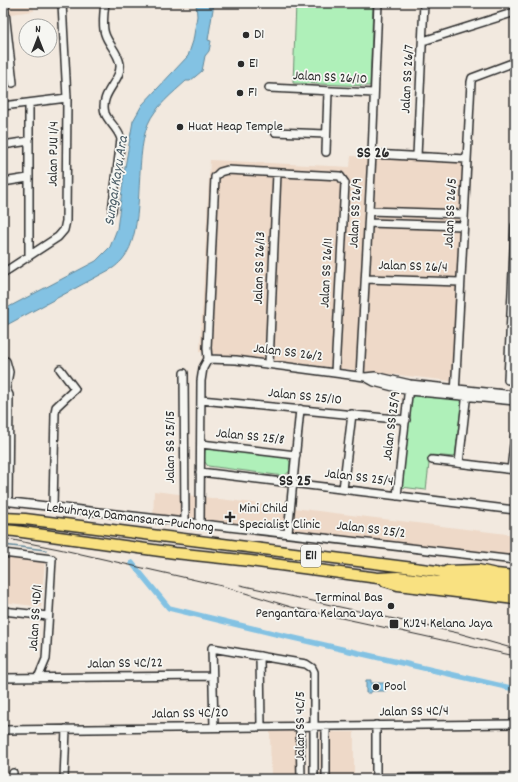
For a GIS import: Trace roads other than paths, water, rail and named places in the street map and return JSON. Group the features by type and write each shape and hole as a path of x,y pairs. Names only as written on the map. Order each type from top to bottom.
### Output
{"highway":[{"name":"Lebuhraya Damansara–Puchong","path":"3,518 25,519 437,571 460,577 515,583"},
{"name":"Lebuhraya Damansara–Puchong","path":"3,530 378,578 398,577 515,591"},
{"path":"437,571 478,570 515,576"},
{"path":"378,578 398,585 515,599"}],"street":[{"path":"4,3 7,54 13,83"},
{"name":"Jalan PJU 1/4","path":"3,273 58,237 64,230 66,221 67,98 62,3"},
{"path":"105,3 104,33 118,56 120,65 116,78 106,93 105,103 105,113 121,138 112,211"},
{"name":"Jalan SS 26/9","path":"363,377 378,3"},
{"name":"Jalan SS 26/7","path":"417,156 424,3"},
{"path":"423,41 515,12"},
{"name":"Jalan SS 26/5","path":"455,392 470,87 472,78 515,62"},
{"name":"Jalan SS 26/10","path":"269,88 374,93"},
{"path":"326,152 328,91"},
{"path":"3,106 67,98"},
{"path":"29,103 29,256"},
{"path":"275,132 326,134"},
{"path":"3,145 29,141"},
{"path":"372,154 466,159"},
{"path":"200,523 202,368 208,359 207,348 215,177 220,172 227,170 277,173"},
{"name":"Jalan SS 26/11","path":"277,173 340,176 345,183 335,372"},
{"name":"Jalan SS 26/13","path":"269,364 277,173"},
{"path":"3,182 28,178"},
{"path":"369,211 464,214"},
{"path":"369,223 463,226"},
{"path":"508,380 515,226"},
{"name":"Jalan SS 26/4","path":"366,279 460,282"},
{"name":"Jalan SS 26/2","path":"208,359 236,360 335,372 363,377 375,376 409,387 515,401"},
{"path":"6,361 9,372 4,389 9,395 6,438 6,501"},
{"path":"53,507 56,407 75,389 60,369"},
{"name":"Jalan SS 25/15","path":"184,373 185,522"},
{"name":"Jalan SS 25/9","path":"397,496 409,387"},
{"name":"Jalan SS 26/2","path":"455,392 515,395"},
{"name":"Jalan SS 25/10","path":"201,400 406,420"},
{"path":"459,463 466,401"},
{"path":"288,534 300,409"},
{"path":"343,489 352,414"},
{"path":"432,460 513,470 515,435"},
{"name":"Jalan SS 25/8","path":"201,444 296,455"},
{"name":"Jalan SS 25/4","path":"200,472 515,510"},
{"name":"Jalan SS 25/2","path":"6,501 515,560"},
{"path":"3,553 52,561"},
{"path":"3,558 52,561"},
{"name":"Jalan SS 4D/1","path":"38,678 46,659 52,561"},
{"path":"3,610 48,616"},
{"path":"214,727 212,648 252,655 261,660 261,727"},
{"name":"Jalan SS 4C/5","path":"261,660 306,664 312,668 314,672 314,779"},
{"name":"Jalan SS 4C/22","path":"3,678 212,676"},
{"name":"Jalan SS 4C/4","path":"314,726 515,724"},
{"path":"376,725 376,779 515,777"},
{"name":"Jalan SS 4C/5","path":"300,726 301,779"},
{"name":"Jalan SS 4C/20","path":"3,730 314,726"},
{"path":"326,726 326,779"},
{"path":"64,779 66,729"}],"water":[{"path":"196,3 214,3 208,40 211,41 209,51 205,56 202,71 190,81 186,81 165,101 155,112 148,124 141,156 137,214 130,248 122,260 113,268 3,327 3,310 96,261 110,247 117,229 133,121 142,105 188,56 193,41 197,16"},
{"name":"Pool","path":"366,680 371,680 371,683 386,683 386,691 371,691 371,693 366,693"}],"waterway":[{"path":"3,545 46,550"},
{"path":"132,563 169,608 515,689"}],"tram line":[{"path":"3,538 59,549 222,586 291,607 515,656"},
{"path":"240,585 458,633 515,649"}],"place":[{"name":"D1","path":"246,35"},
{"name":"E1","path":"241,64"},
{"name":"F1","path":"240,93"},
{"name":"Huat Heap Temple","path":"180,127"},
{"name":"Mini Child Specialist Clinic","path":"230,517"},
{"name":"Terminal Bas Pengantara Kelana Jaya","path":"391,606"},
{"name":"KJ24 Kelana Jaya","path":"394,624"},
{"name":"Pool","path":"376,687"}],"district":[{"name":"SS 26","path":"373,153"},
{"name":"SS 25","path":"295,481"}],"water label":[{"name":"Sungai Kayu Ara","path":"117,181"}]}
